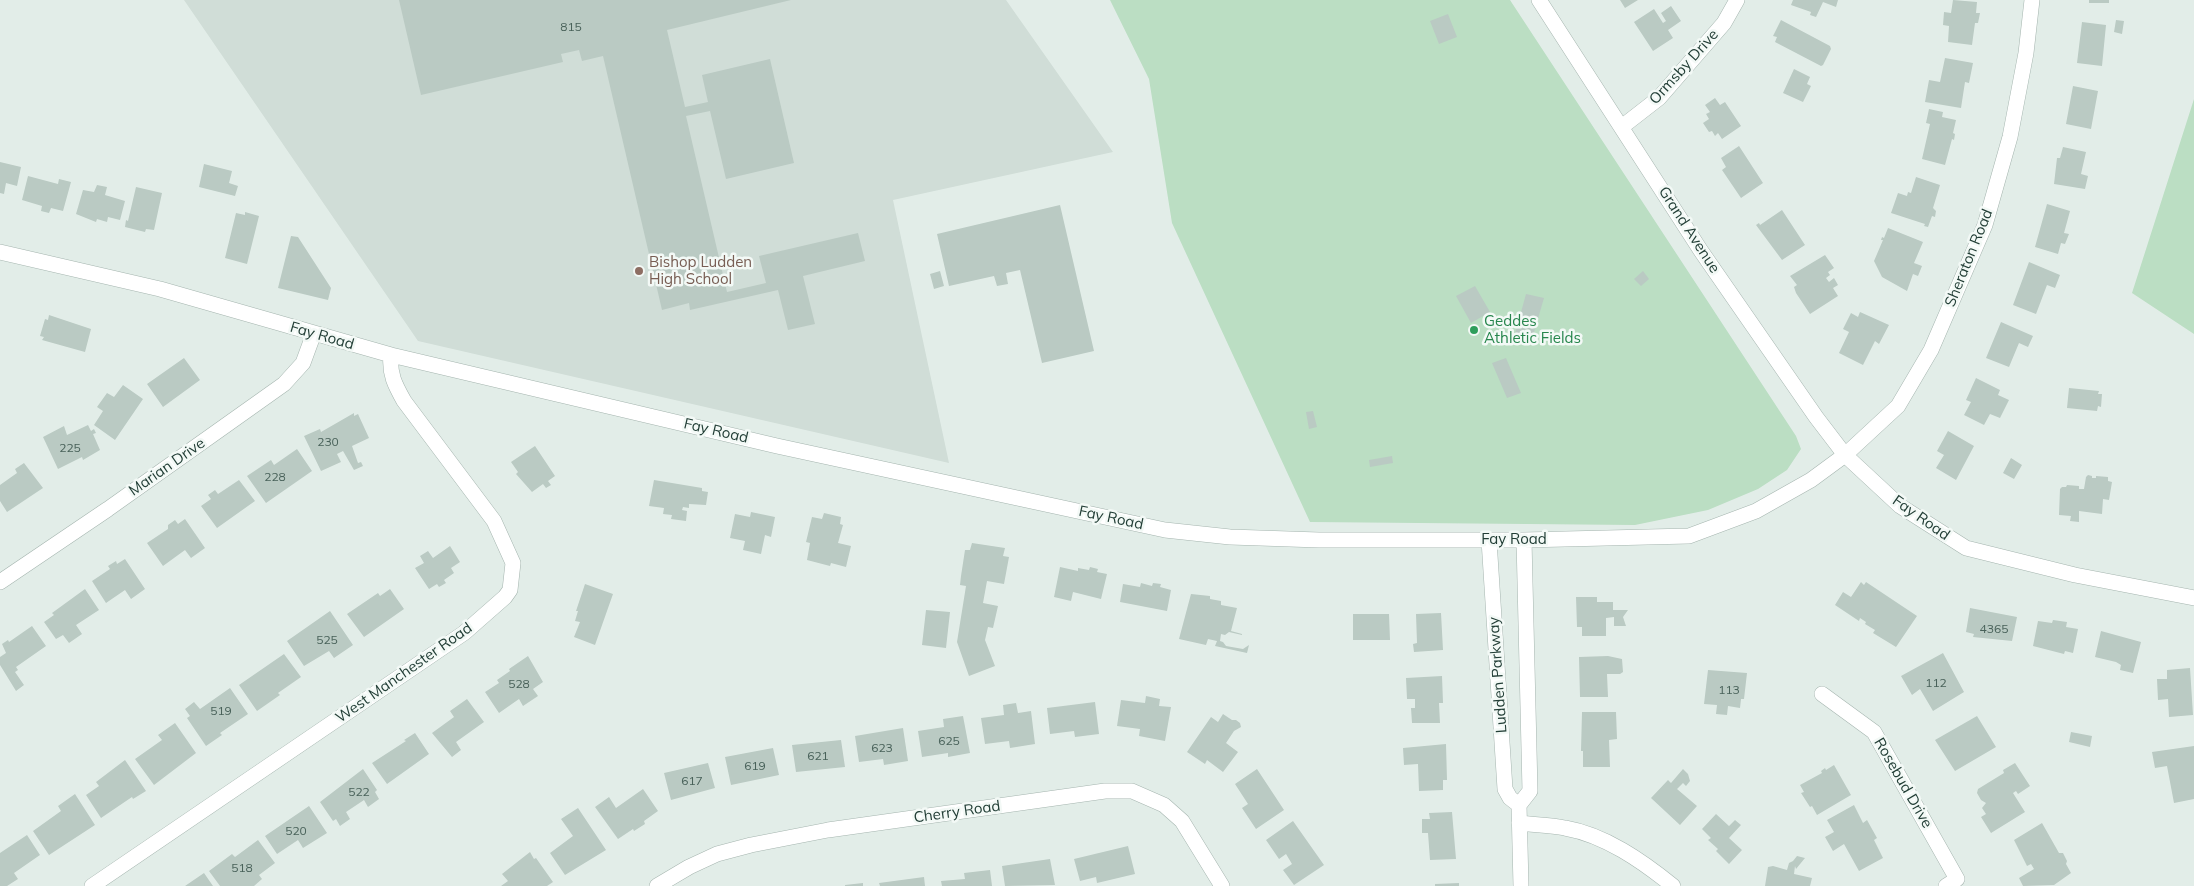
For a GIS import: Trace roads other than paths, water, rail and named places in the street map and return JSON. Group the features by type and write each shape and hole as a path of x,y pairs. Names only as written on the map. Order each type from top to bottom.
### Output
{"street":[{"name":"Grand Avenue","path":"1539,0 1623,126 1701,251 1816,417 1845,455"},
{"name":"Ormsby Drive","path":"1623,126 1659,98 1724,23 1737,0"},
{"name":"Sheraton Road","path":"1845,455 1898,406 1931,350 1985,225 2010,137 2026,53 2032,0"},
{"name":"Fay Road","path":"0,252 160,289 390,355 777,446 1165,530 1230,537 1319,540 1524,540 1689,536 1756,512 1811,480 1845,455 1900,506 1966,548 2075,576 2194,598"},
{"name":"Marian Drive","path":"0,582 284,384 303,363 314,333"},
{"name":"West Manchester Road","path":"92,886 464,633 505,597 510,590 512,562 494,520 404,402 392,380 390,355"},
{"name":"Ludden Parkway","path":"1489,540 1505,789 1510,798 1518,805 1530,790 1524,540"},
{"name":"Rosebud Drive","path":"1822,694 1874,732 1955,884"},
{"name":"Cherry Road","path":"657,886 716,854 751,845 828,830 1105,791 1132,791 1164,805 1182,821 1222,886"},
{"path":"1518,805 1521,886"},
{"path":"1519,823 1566,828 1607,842 1657,873 1673,886"}],"place":[{"name":"Bishop Ludden High School","path":"639,271"},
{"name":"Geddes Athletic Fields","path":"1474,330"}]}
